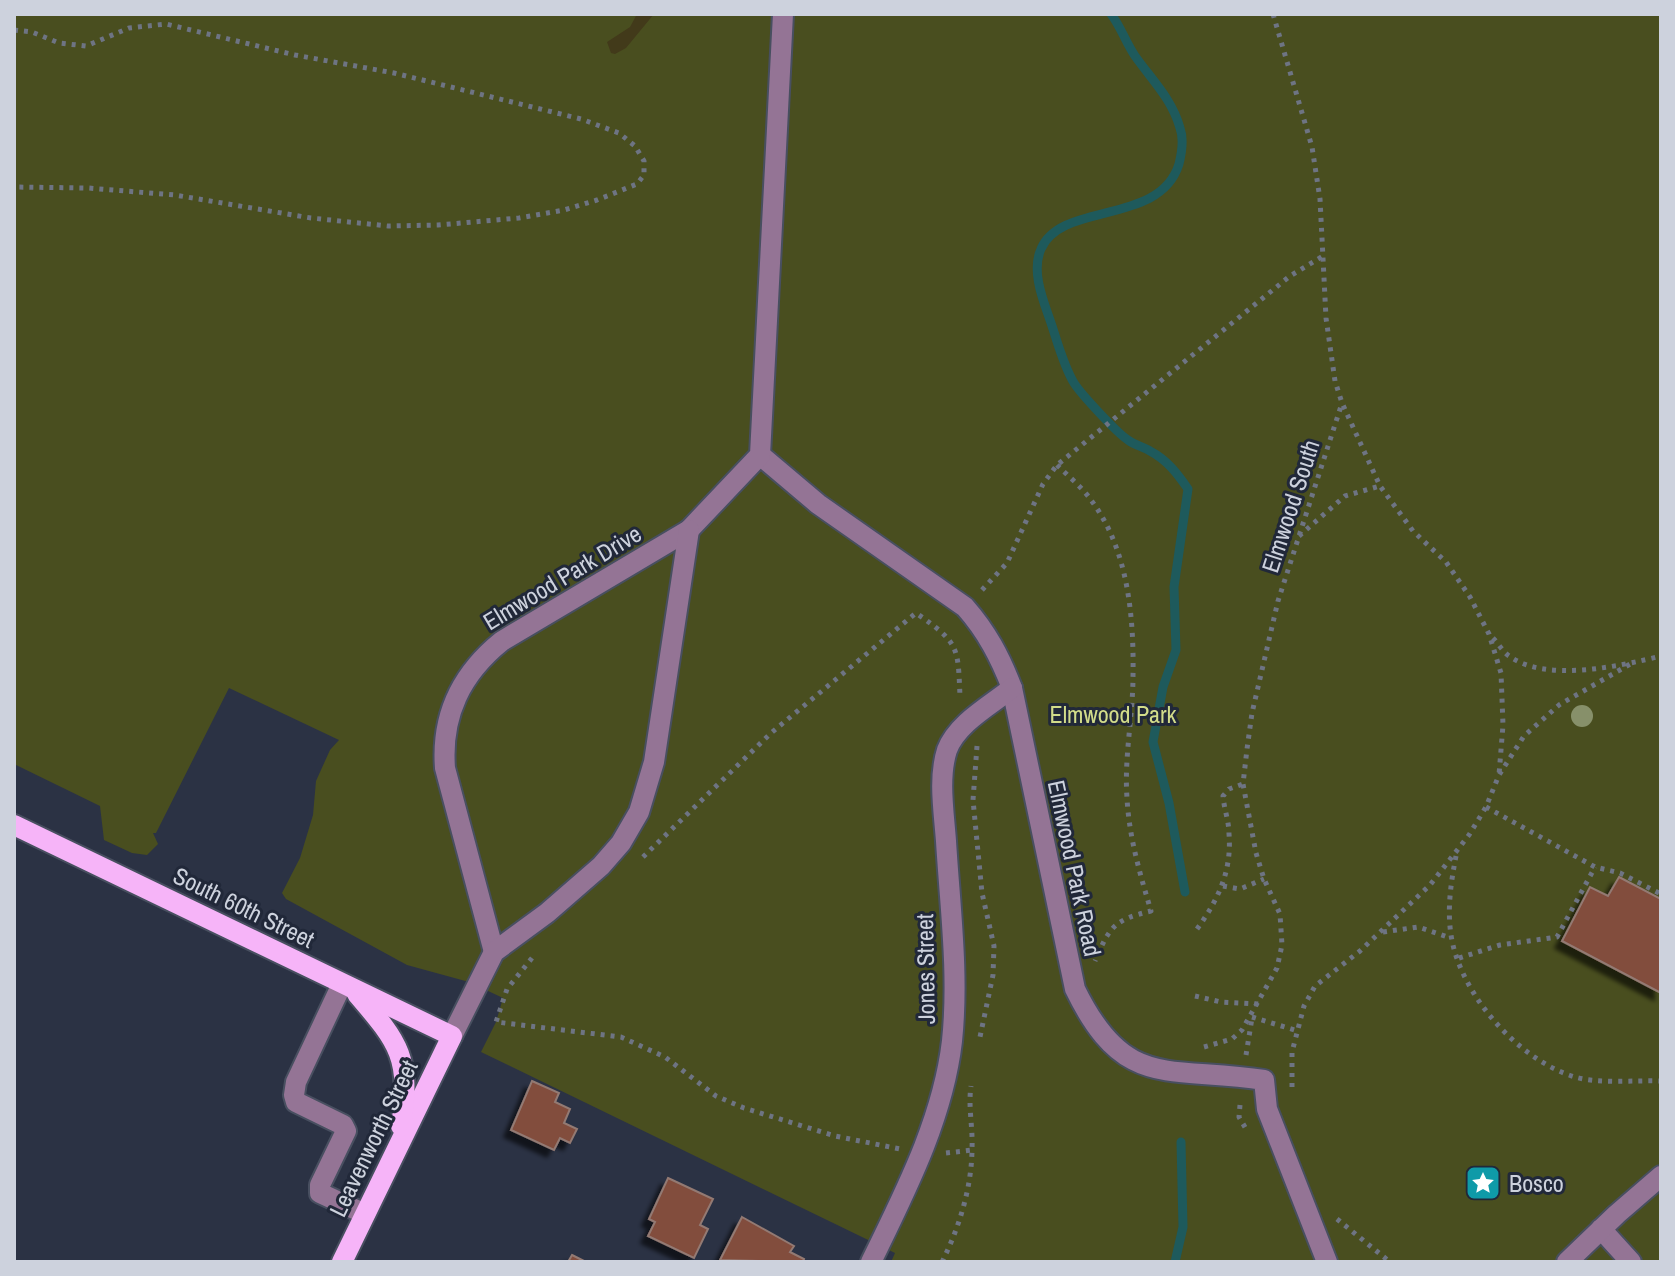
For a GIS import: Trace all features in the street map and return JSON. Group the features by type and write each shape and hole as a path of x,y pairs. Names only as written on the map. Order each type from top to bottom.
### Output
{"main road":[{"name":"South 60th Street","path":"14,825 452,1036"},
{"path":"347,986 389,1031 401,1056 405,1090 398,1146"},
{"name":"Leavenworth Street","path":"342,1262 452,1036"}],"street":[{"path":"760,455 783,14"},
{"name":"Elmwood Park Drive","path":"494,952 445,768 447,725 456,694 477,664 502,641 689,530 760,455"},
{"name":"Elmwood Park Road","path":"760,455 818,504 965,607 983,628 999,654 1012,688 1075,989 1090,1020 1106,1041 1137,1063 1175,1072 1264,1080 1267,1109 1327,1262"},
{"path":"452,1036 494,952 547,913 601,866 621,843 639,812 654,762 689,530"},
{"name":"Jones Street","path":"871,1262 899,1207 921,1153 946,1074 954,1009 943,791 948,749 959,732 1012,688"},
{"path":"347,986 296,1082 294,1095 296,1102 343,1125 346,1131 320,1185 320,1193 365,1214"},
{"path":"1567,1262 1661,1176"},
{"path":"1601,1229 1631,1262"}],"path":[{"path":"1273,14 1312,147 1320,199 1330,358 1342,403 1380,486 1413,531 1446,562 1470,597 1489,634 1501,673 1503,725 1499,775"},
{"path":"14,30 32,32 59,43 86,46 129,28 166,24 295,55 394,73 581,119 619,133 635,146 644,161 644,175 637,184 623,192 564,210 519,218 413,226 311,218 175,195 88,188 14,187"},
{"path":"1017,543 1043,484 1057,465 1290,276 1324,255"},
{"name":"Elmwood South","path":"1252,1017 1277,968 1282,945 1280,914 1256,853 1243,784 1252,713 1278,601 1342,403"},
{"path":"1057,465 1091,499 1111,533 1125,576 1132,628 1133,676 1127,744 1127,798 1134,853 1151,911 1122,918 1111,929 1091,970"},
{"path":"1298,536 1345,496 1380,486"},
{"path":"640,860 771,733 916,613 941,631"},
{"path":"1489,634 1509,656 1548,670 1582,670 1661,656"},
{"path":"1293,1096 1292,1052 1304,1006 1315,986 1379,933 1430,885 1457,852 1486,807 1499,775 1524,736 1559,705 1632,663"},
{"path":"1197,929 1214,906 1223,886 1229,854 1229,831 1223,796 1229,789 1243,784"},
{"path":"1486,807 1595,867 1620,873 1661,894"},
{"path":"1457,852 1450,889 1451,938 1471,986 1499,1028 1539,1060 1578,1078 1661,1081"},
{"path":"1459,958 1500,945 1557,937 1595,867"},
{"path":"1223,886 1240,889 1264,879"},
{"path":"1379,933 1418,927 1451,938"},
{"path":"539,951 507,989 496,1022 621,1037 665,1057 716,1096 744,1108 835,1136 921,1153 973,1150 962,1210 942,1262"},
{"path":"1195,996 1221,1002 1259,1004"},
{"path":"1197,1049 1232,1039 1252,1017 1298,1031"},
{"path":"1330,1211 1390,1262"}],"green space":[{"name":"Elmwood Park","path":"14,14 1661,14 1661,1262 891,1262 895,1253 481,1052 496,1022 503,998 469,982 407,965 286,899 282,893 300,858 313,815 316,781 330,750 339,740 229,688 156,833 153,833 158,844 147,855 132,853 104,840 100,806 14,764"}],"sand":[{"path":"637,14 654,14 626,48 611,53 607,42 630,27"}],"building":[{"path":"1619,877 1661,899 1661,993 1562,941 1590,887 1608,896"},
{"path":"532,1081 559,1093 555,1102 570,1109 564,1123 577,1129 570,1143 560,1138 554,1150 511,1130"},
{"path":"668,1178 713,1199 700,1225 708,1229 694,1258 648,1236 655,1222 649,1219"},
{"path":"742,1217 794,1246 790,1252 804,1259 803,1262 720,1260"},
{"path":"572,1255 586,1262 568,1262"}],"waterway":[{"path":"1111,14 1132,51 1167,99 1176,118 1182,141 1179,164 1168,183 1152,197 1068,224 1052,234 1041,249 1037,267 1041,295 1074,383 1116,430 1131,442 1162,458 1188,489 1174,587 1176,650 1163,687 1153,742 1169,803 1185,892"},
{"path":"1175,1262 1183,1227 1181,1142"}],"place":[{"name":"Bosco","path":"1483,1183"}]}
